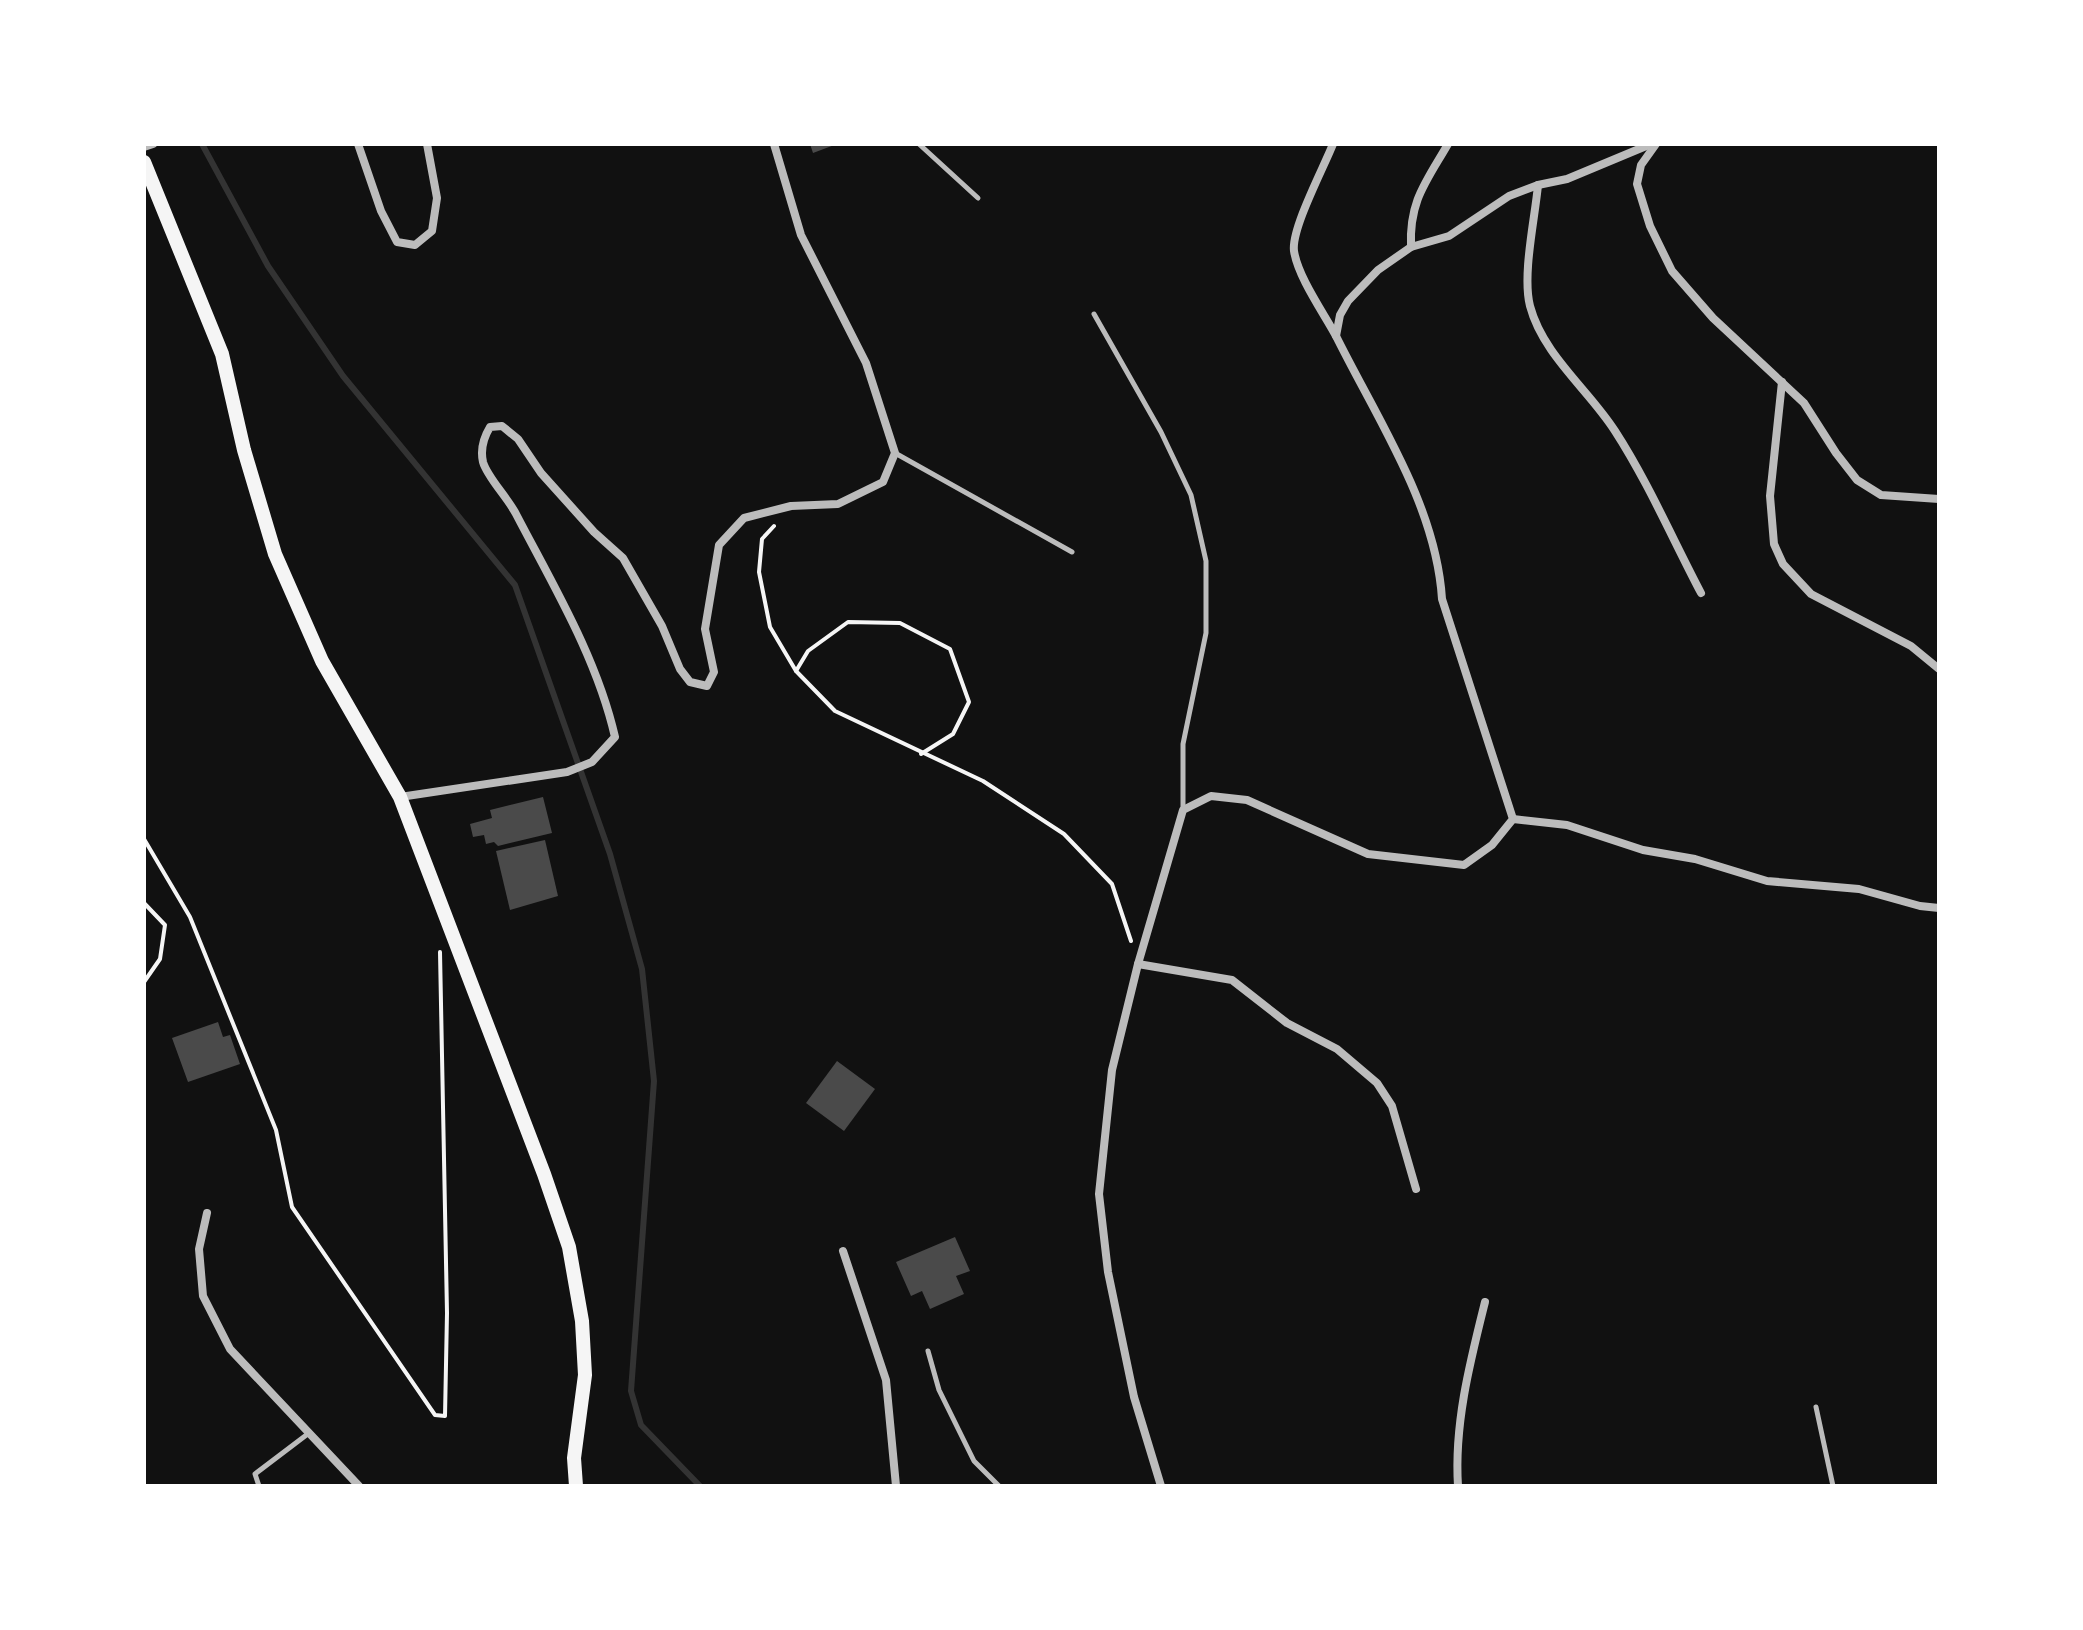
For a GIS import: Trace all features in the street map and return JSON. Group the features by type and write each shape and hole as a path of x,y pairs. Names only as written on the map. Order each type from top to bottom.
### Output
{"main road":[{"path":"144,162 222,354 244,450 275,554 322,661 400,797 569,1247 582,1321 585,1375 574,1458 576,1486"}],"street":[{"path":"144,147 153,144"},
{"path":"358,144 381,211 397,242 415,245 432,231 437,198 427,144"},
{"path":"400,797 567,772 592,762 615,737 606,697 511,504 483,463 483,439 490,427 502,426 518,439 541,473 594,532 623,558 662,626 680,669 690,682 707,686 714,672 705,629 719,545 744,518 791,506 838,504 883,482 895,453 866,363 801,235 774,144"},
{"path":"1333,144 1301,219 1293,246 1297,263 1399,459 1426,521 1440,566 1442,599 1513,819"},
{"path":"1411,247 1410,222 1420,192 1448,144"},
{"path":"1336,336 1340,315 1348,301 1378,270 1411,247 1449,236 1509,196 1567,179 1653,144"},
{"path":"1653,144 1641,165 1637,184 1650,226 1672,271 1713,318 1804,403 1857,480 1881,495 1939,499"},
{"path":"1538,185 1528,283 1535,323 1547,344 1615,431 1701,593"},
{"path":"1782,382 1770,496 1774,544 1783,564 1811,594 1911,646 1939,669"},
{"path":"1161,1486 1134,1397 1108,1272 1099,1194 1112,1070 1138,964 1183,810 1211,796 1247,800 1368,854 1464,865 1492,845 1513,819"},
{"path":"1513,819 1567,825 1643,850 1695,859 1767,881 1859,889 1920,906 1939,908"},
{"path":"1138,964 1232,980 1287,1023 1337,1049 1377,1083 1392,1106 1416,1189"},
{"path":"207,1213 199,1249 203,1296 230,1349 359,1486"},
{"path":"843,1251 886,1380 896,1486"},
{"path":"1458,1486 1456,1457 1467,1375 1485,1302"}],"lane":[{"path":"919,144 978,198"},
{"path":"1094,314 1161,432 1191,495 1206,561 1206,633 1183,744 1183,810"},
{"path":"895,453 1072,552"},
{"path":"928,1351 939,1390 974,1461 999,1486"},
{"path":"1816,1407 1833,1486"},
{"path":"259,1486 255,1474 309,1433"}],"path":[{"path":"791,506 762,539 759,572 770,627 796,671 835,711 983,781 1064,834 1112,884 1138,964"},
{"path":"796,671 808,651 848,622 900,623 950,649 969,702 953,734 921,754"},
{"path":"144,839 190,917 276,1130 292,1207 409,1380 435,1415 445,1416 447,1313 440,946"},
{"path":"144,903 165,925 160,959 144,982"}],"building":[{"path":"810,144 837,144 813,153"},
{"path":"543,797 552,833 498,846 494,842 486,844 484,835 473,837 470,824 492,818 490,810"},
{"path":"545,840 558,896 510,910 496,851"},
{"path":"218,1022 223,1037 230,1035 240,1064 188,1082 172,1038"},
{"path":"837,1061 875,1089 844,1131 806,1103"},
{"path":"955,1237 970,1271 956,1276 964,1294 930,1309 922,1291 911,1296 896,1262"}],"waterway":[{"path":"202,144 268,266 343,376 515,585 610,854 642,969 654,1081 631,1391 641,1425 700,1486"}]}
